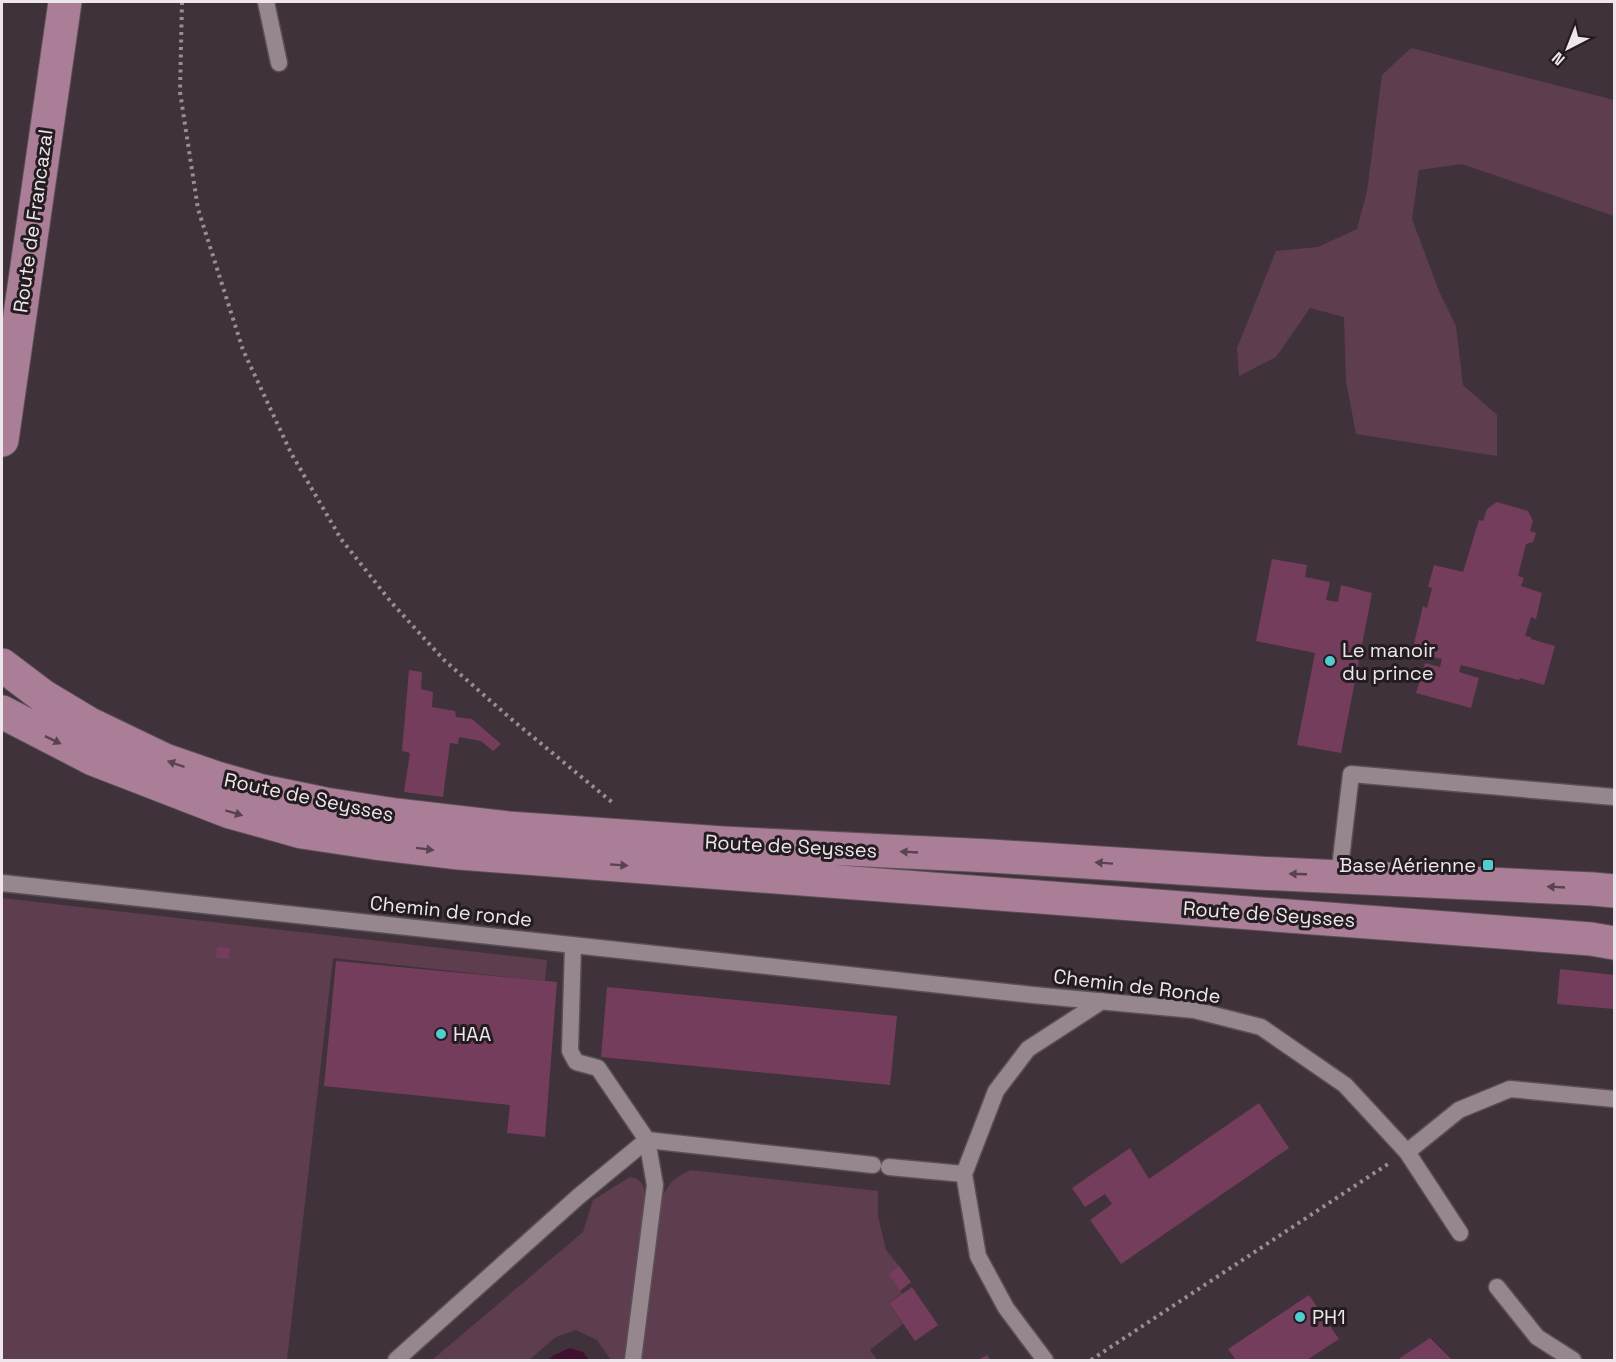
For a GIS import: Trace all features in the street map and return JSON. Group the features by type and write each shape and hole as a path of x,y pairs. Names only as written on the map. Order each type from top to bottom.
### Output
{"main road":[{"name":"Route de Francazal","path":"2,440 64,2"},
{"name":"Route de Seysses","path":"2,665 42,696 88,723 165,760 262,791 396,815 508,828 723,843 1614,891"},
{"name":"Route de Seysses","path":"2,712 93,759 230,812 302,832 375,843 494,856 1606,939"}],"lane":[{"path":"266,2 279,63"},
{"path":"1339,876 1352,774 1614,797"},
{"name":"Chemin de ronde","path":"2,883 896,980"},
{"path":"573,945 570,1051 576,1062 598,1068 647,1140 655,1185 633,1360"},
{"name":"Chemin de Ronde","path":"896,980 1194,1010 1261,1027 1345,1085 1407,1152 1460,1233"},
{"path":"1045,1360 1006,1308 978,1256 964,1174 996,1091 1028,1049 1102,1001"},
{"path":"1407,1152 1459,1110 1510,1089 1614,1099"},
{"path":"396,1360 579,1196 647,1140 964,1174"},
{"path":"1497,1287 1537,1337 1573,1360"}],"path":[{"path":"182,2 180,92 198,209 243,350 291,453 340,539 391,602 444,660 510,718 616,805"},
{"path":"1091,1360 1407,1152"}],"shaded area":[{"path":"1411,48 1614,100 1614,216 1462,164 1419,170 1412,219 1439,291 1456,326 1463,385 1497,415 1497,456 1356,434 1346,381 1344,317 1310,308 1276,357 1239,376 1237,348 1276,251 1318,247 1357,229 1367,191 1382,75"},
{"path":"2,898 547,960 545,981 333,958 287,1360 2,1360"},
{"path":"691,1170 878,1191 878,1216 886,1250 899,1266 888,1274 902,1293 889,1303 903,1324 870,1350 877,1360 639,1360 661,1200 673,1181"},
{"path":"630,1177 641,1183 645,1195 625,1360 611,1360 597,1340 576,1330 556,1337 529,1360 432,1360 583,1232 593,1200"},
{"path":"570,1348 583,1352 589,1360 548,1360 554,1355"}],"building":[{"path":"1497,502 1528,511 1533,521 1530,531 1536,533 1533,542 1526,544 1518,576 1524,578 1521,586 1542,593 1536,619 1531,617 1525,636 1555,646 1544,685 1461,665 1459,672 1479,678 1471,708 1416,693 1425,663 1440,667 1442,659 1412,652 1423,606 1427,608 1432,588 1428,587 1434,565 1463,572 1479,520 1483,521 1487,509"},
{"path":"1272,559 1307,565 1305,577 1330,582 1326,600 1338,602 1341,585 1372,593 1341,753 1297,745 1315,653 1256,641"},
{"path":"409,670 422,672 421,689 433,692 432,707 455,711 456,717 472,719 501,744 493,751 481,741 459,737 458,744 450,743 443,797 404,792 410,753 402,751"},
{"path":"217,947 230,948 229,959 216,958"},
{"name":"HAA","path":"336,961 557,982 545,1137 507,1133 510,1105 324,1086"},
{"path":"1560,969 1614,975 1614,1009 1557,1004"},
{"path":"607,987 897,1016 890,1085 601,1057"},
{"path":"1259,1103 1289,1148 1121,1264 1090,1220 1112,1204 1105,1194 1085,1207 1072,1188 1130,1148 1149,1179"},
{"path":"899,1266 911,1282 900,1291 888,1274"},
{"path":"912,1287 938,1325 915,1341 889,1303"},
{"name":"PH1","path":"1309,1295 1339,1339 1307,1360 1236,1360 1228,1349"},
{"path":"1430,1338 1452,1360 1397,1360"},
{"path":"987,1355 991,1360 978,1360"}],"place":[{"name":"Le manoir du prince","path":"1330,661"},
{"name":"Base Aérienne","path":"1488,865"},
{"name":"HAA","path":"441,1034"},
{"name":"PH1","path":"1300,1317"}]}
